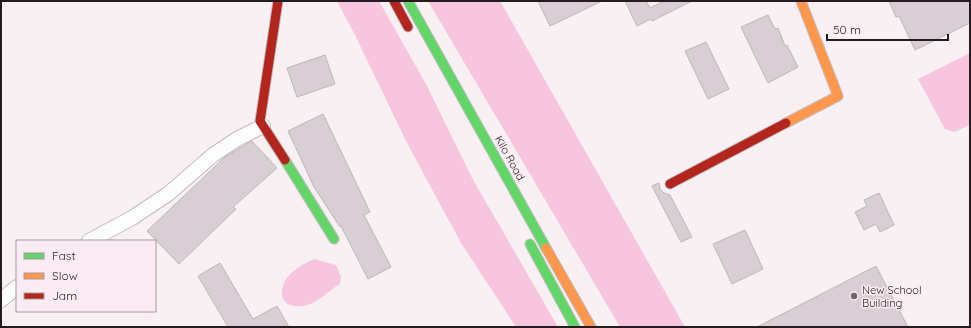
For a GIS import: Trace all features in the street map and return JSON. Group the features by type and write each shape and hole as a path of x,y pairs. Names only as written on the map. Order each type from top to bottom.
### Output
{"street":[{"path":"278,1 260,121 334,239"},
{"path":"394,1 411,32"},
{"name":"Kilo Road","path":"408,1 591,327"},
{"path":"670,184 838,96 801,1"},
{"path":"91,240 132,218 168,194 213,155 237,139 263,126"},
{"path":"525,235 575,327"},
{"path":"1,300 16,288"}],"shaded area":[{"path":"337,1 379,1 427,86 472,178 558,327 516,327 461,243 407,143"},
{"path":"428,1 500,1 685,327 620,327"},
{"path":"970,53 970,125 954,132 945,129 918,79"},
{"path":"314,259 336,265 341,277 340,284 320,299 307,305 294,306 285,302 282,293 287,277 302,265"}],"building":[{"path":"538,1 602,1 550,26"},
{"path":"625,1 646,1 650,8 664,1 692,1 652,21 651,19 637,26"},
{"path":"889,1 970,1 970,23 915,50 899,16 896,17"},
{"path":"768,15 775,29 778,28 785,46 787,45 798,67 768,83 741,27"},
{"path":"706,42 729,89 708,99 685,51"},
{"path":"325,55 335,84 297,97 287,68"},
{"path":"323,114 370,212 364,215 391,267 368,279 341,226 340,227 314,187 288,131"},
{"path":"252,141 277,168 233,207 236,209 179,264 147,231 225,157"},
{"path":"659,183 660,189 664,193 670,195 692,237 681,242 652,186"},
{"path":"879,193 894,225 880,232 876,224 864,230 855,212 867,206 864,200"},
{"path":"745,230 763,269 732,284 713,244"},
{"path":"220,263 253,319 277,306 289,327 228,327 198,276"},
{"name":"New School Building","path":"876,266 908,327 757,327"}],"traffic: fast":[{"path":"408,1 546,248"},
{"path":"285,160 334,239"},
{"path":"530,244 575,327"}],"traffic: slow":[{"path":"786,123 838,96 801,1"},
{"path":"546,248 591,327"}],"traffic: jam":[{"path":"278,1 260,121 285,160"},
{"path":"394,1 408,27"},
{"path":"670,184 786,123"}],"place":[{"name":"New School Building","path":"854,296"}]}
